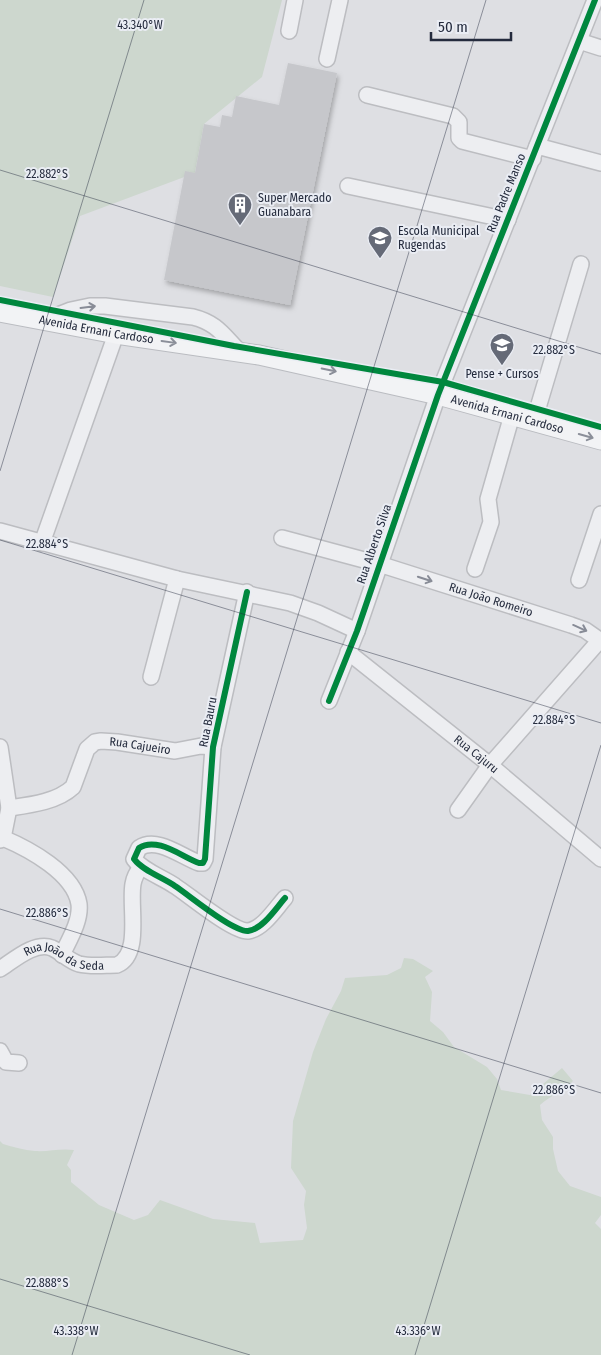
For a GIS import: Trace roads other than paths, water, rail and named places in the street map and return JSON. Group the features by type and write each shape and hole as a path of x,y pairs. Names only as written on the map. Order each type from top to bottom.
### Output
{"main road":[{"name":"Avenida Ernani Cardoso","path":"0,312 116,334 240,352 326,369 438,395 601,440"}],"street":[{"path":"289,31 295,0"},
{"path":"327,59 340,0"},
{"name":"Rua Padre Manso","path":"438,395 595,0"},
{"path":"579,41 601,48"},
{"path":"367,96 453,116 459,122 459,138 462,142 535,153"},
{"name":"Rua Padre Manso","path":"535,153 601,163"},
{"path":"348,186 508,220"},
{"path":"534,421 581,264"},
{"path":"42,321 71,310 90,306 114,307 193,317 216,326 240,352"},
{"path":"42,543 116,334"},
{"name":"Rua Alberto Silva","path":"329,701 357,631 378,564 438,395"},
{"path":"475,569 491,522 488,499 512,415"},
{"path":"579,580 601,514"},
{"path":"0,531 177,579 247,592 304,607 357,631"},
{"name":"Rua João Romeiro","path":"282,538 378,564 571,625 585,630 601,641"},
{"path":"151,677 177,579"},
{"name":"Rua Bauru","path":"141,867 134,860 134,856 139,848 146,845 159,845 199,863 203,863 205,859 213,747 247,592"},
{"path":"458,810 490,765 601,641"},
{"name":"Rua Cajuru","path":"348,652 490,765 601,859"},
{"name":"Rua Cajueiro","path":"9,808 40,802 68,792 73,787 88,750 95,742 117,742 175,751 201,746 213,747"},
{"path":"0,747 9,808 2,839 20,845 65,878 76,894 79,904 79,912 73,931 62,955"},
{"path":"141,867 177,887 242,931 256,928 285,898"},
{"name":"Rua Joāo da Seda","path":"0,968 34,948 49,947 77,963 117,965 125,959 132,944 133,884 141,867"},
{"path":"0,1051 6,1062 19,1064"}],"place":[{"name":"Super Mercado Guanabara","path":"240,226"},
{"name":"Escola Municipal Rugendas","path":"380,259"},
{"name":"Pense + Cursos","path":"502,366"}]}
